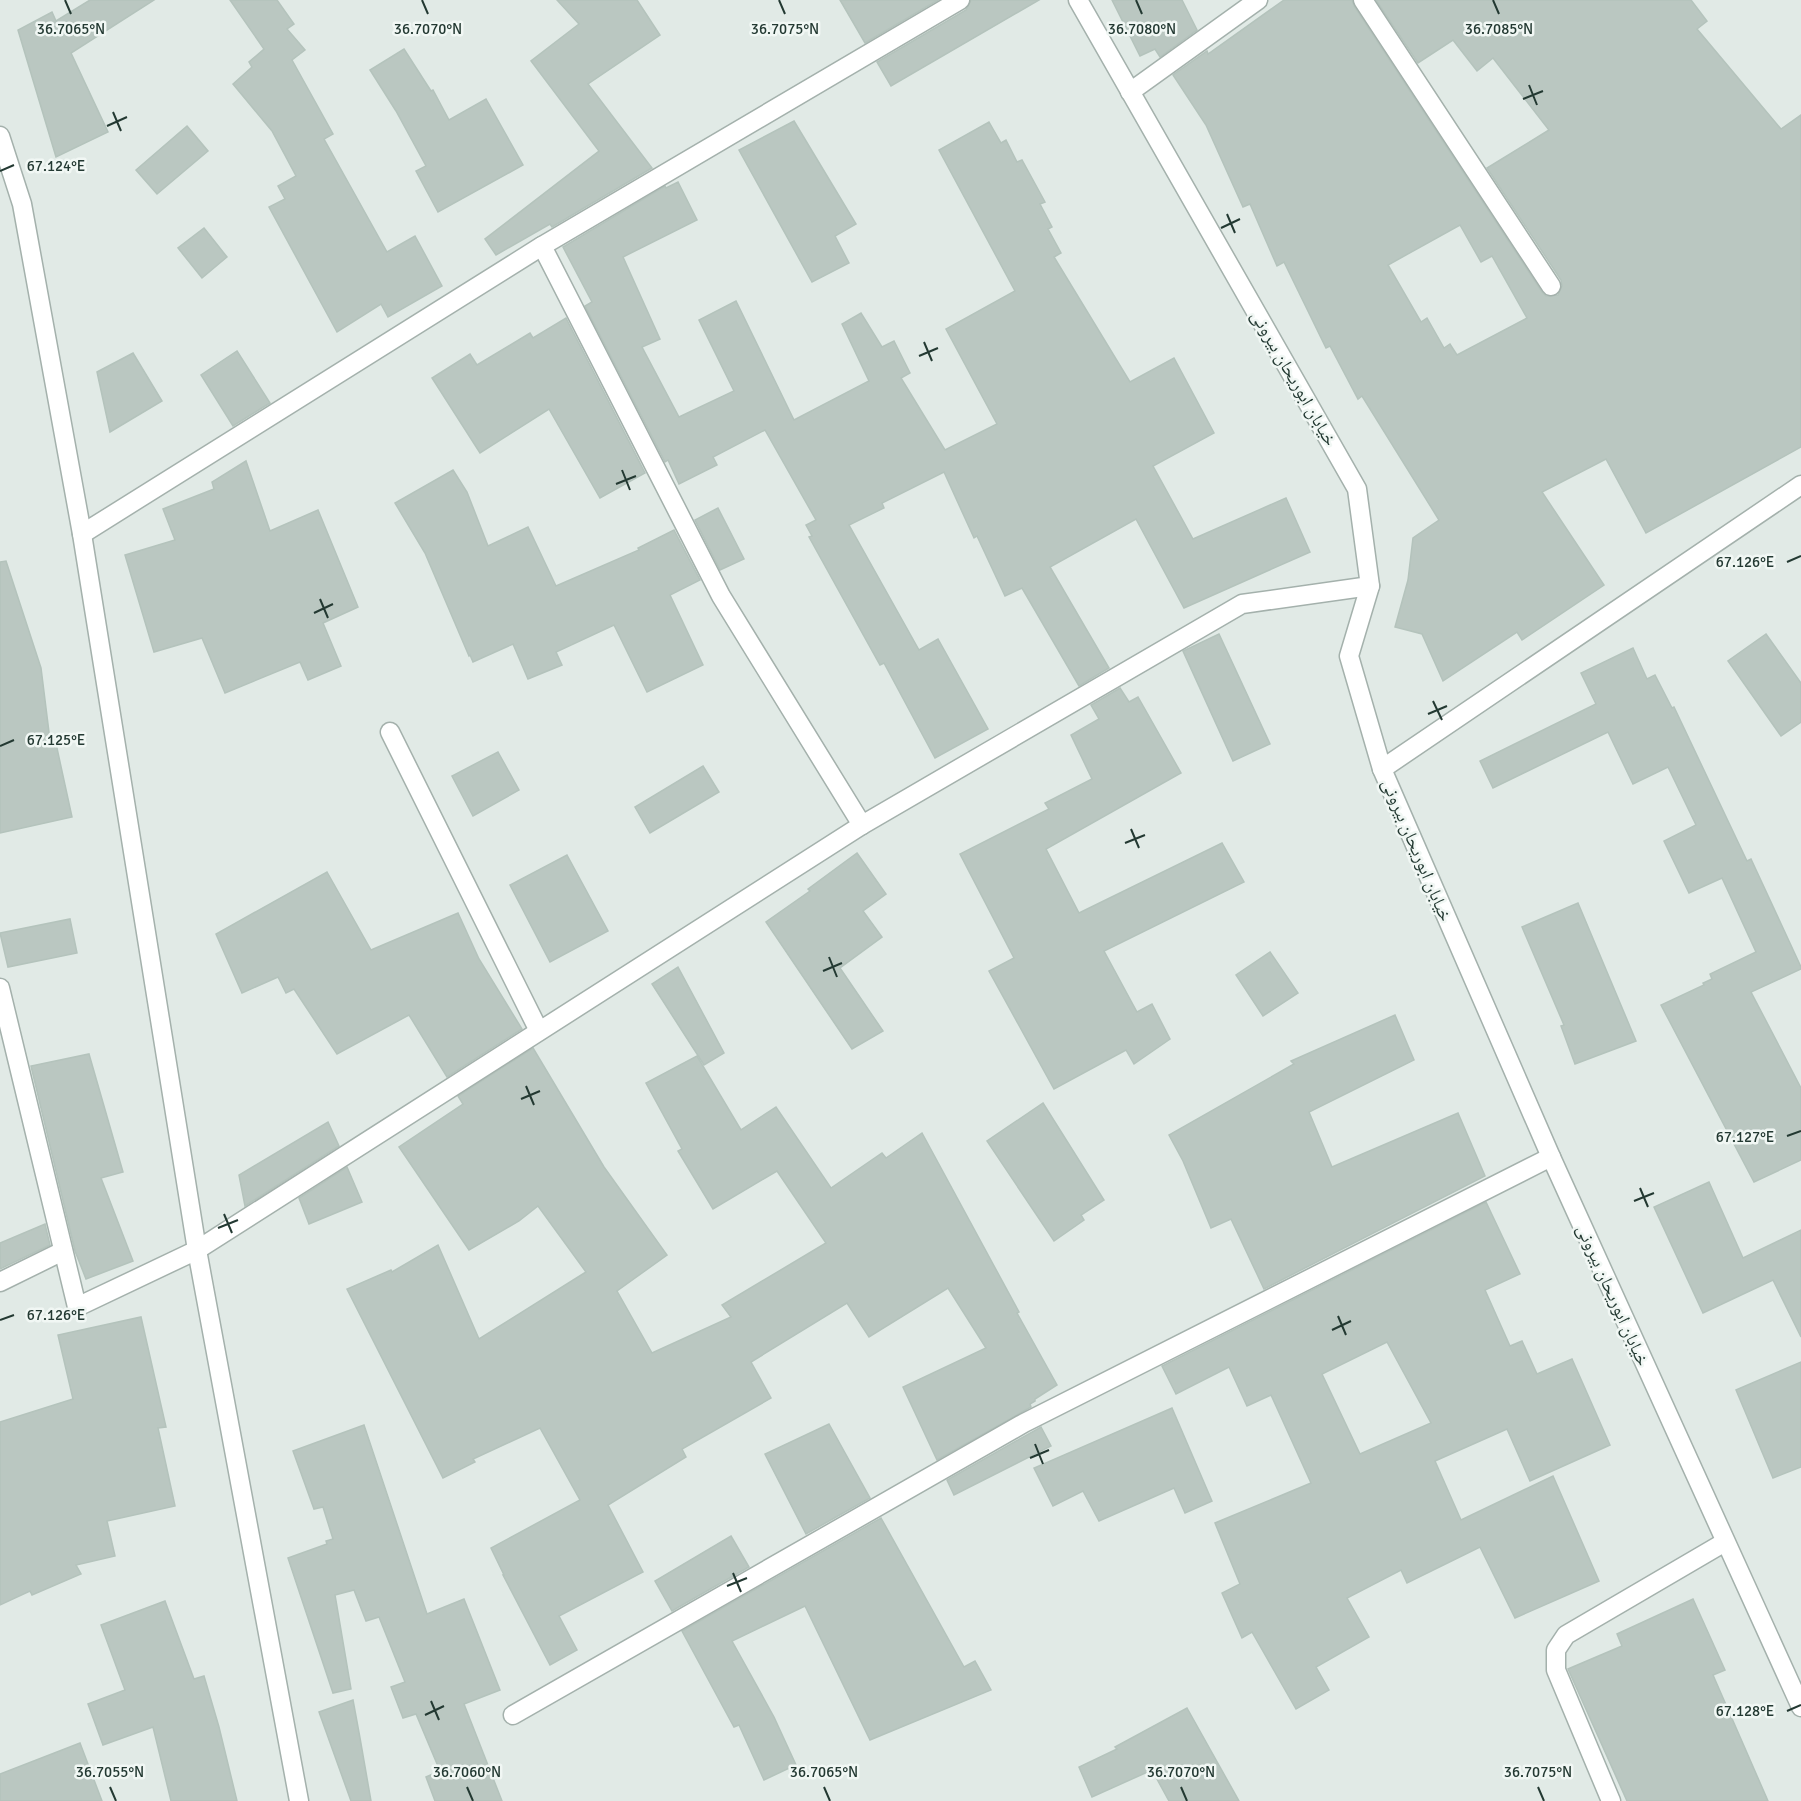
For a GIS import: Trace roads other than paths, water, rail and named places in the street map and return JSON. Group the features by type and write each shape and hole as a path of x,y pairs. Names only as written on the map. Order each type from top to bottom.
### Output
{"street":[{"path":"82,534 542,246 960,0"},
{"name":"خیابان ابوریحان بیرونی","path":"1078,0 1357,489 1370,586 1349,656 1382,769 1551,1158 1801,1707"},
{"path":"1130,92 1258,0"},
{"path":"1363,0 1551,286"},
{"path":"0,136 22,204 82,534 197,1250 299,1801"},
{"path":"542,246 721,596 862,825"},
{"path":"1382,769 1801,485"},
{"path":"0,988 76,1308 197,1250 862,825 1242,604 1370,586"},
{"path":"390,732 539,1031"},
{"path":"513,1714 1024,1423 1551,1158"},
{"path":"0,1282 63,1251"},
{"path":"1611,1801 1556,1670 1556,1650 1566,1635 1725,1542"}]}
